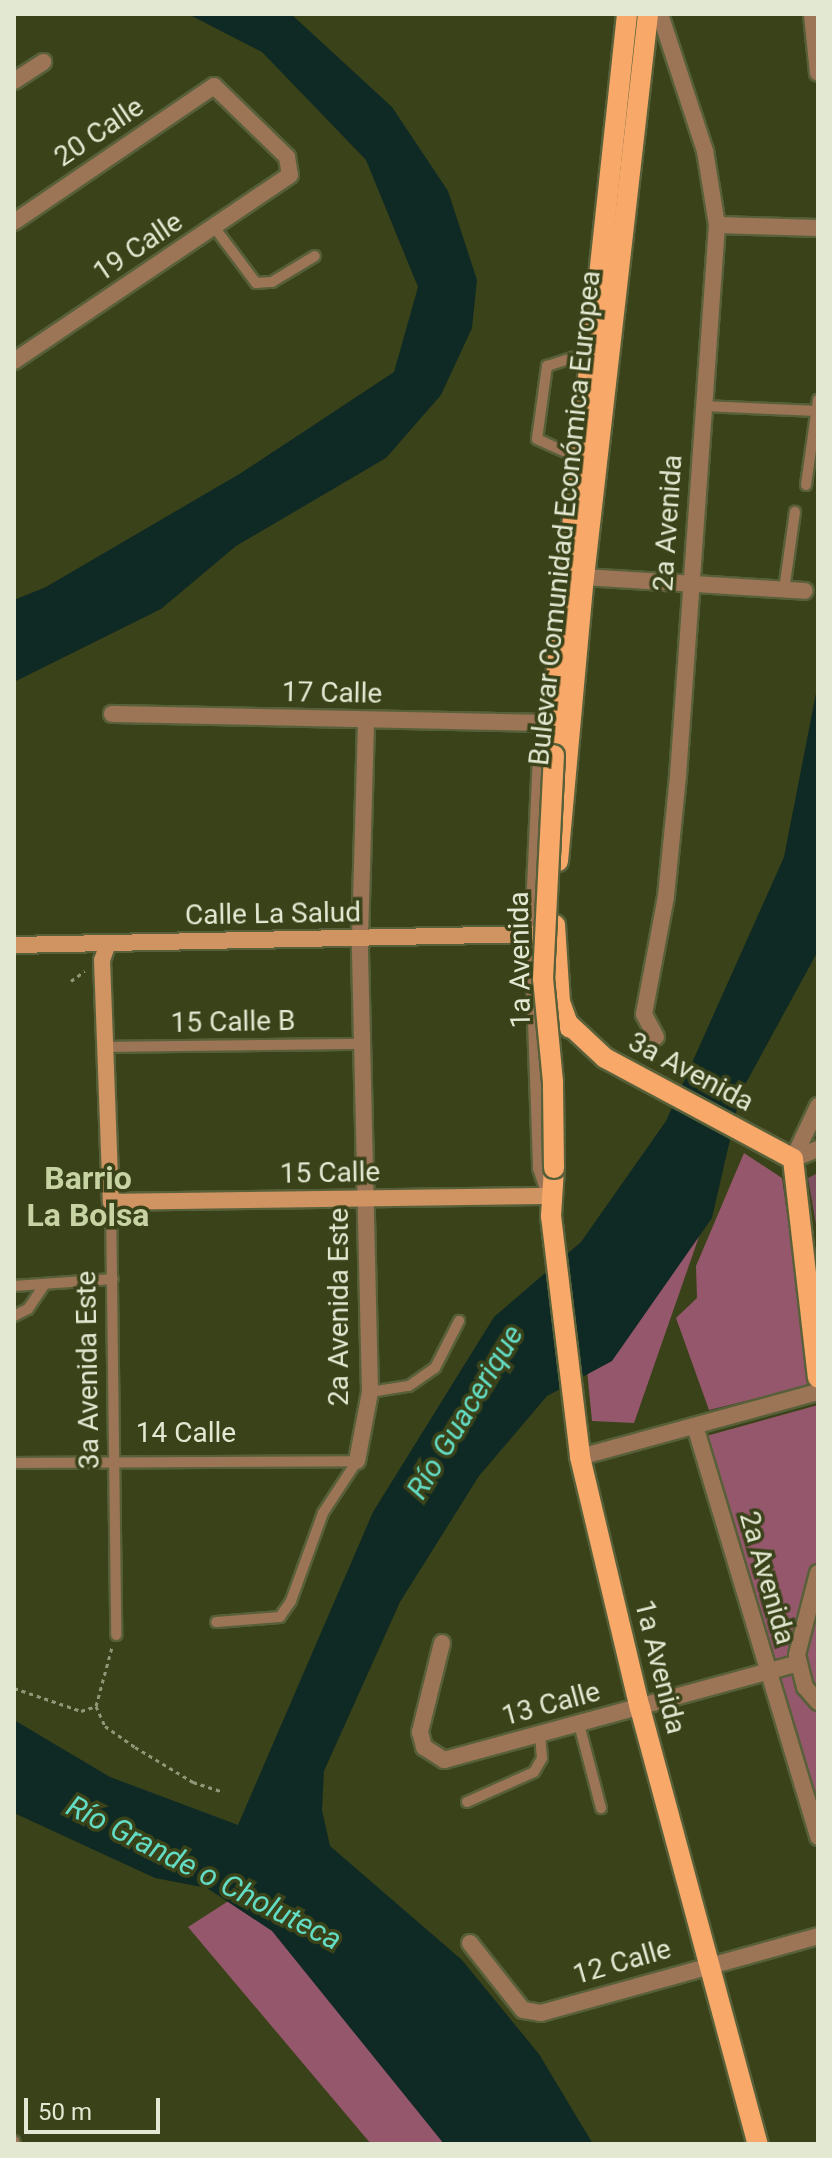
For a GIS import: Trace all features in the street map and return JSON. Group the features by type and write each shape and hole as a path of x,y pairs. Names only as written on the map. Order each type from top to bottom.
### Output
{"main road":[{"name":"Bulevar Comunidad Económica Europea","path":"551,723 627,14"},
{"name":"Bulevar Comunidad Económica Europea","path":"569,1027 560,1002 555,914 584,577 648,14"},
{"name":"1a Avenida","path":"551,723 554,755 543,979 553,1082 551,1206 578,1447 640,1708 758,2144"},
{"path":"533,934 545,948 552,1005 569,1027"},
{"name":"Calle La Salud","path":"14,945 533,934"},
{"name":"3a Avenida Este","path":"100,943 111,1202"},
{"name":"3a Avenida","path":"569,1027 605,1058 793,1159"},
{"path":"793,1159 818,1378"},
{"name":"15 Calle","path":"111,1202 364,1199 551,1206"}],"street":[{"name":"2a Avenida","path":"656,1037 644,1014 666,896 717,225 705,151 660,14"},
{"path":"812,14 818,73"},
{"path":"14,81 43,62"},
{"name":"20 Calle","path":"14,222 214,86 272,139 287,157 290,175"},
{"name":"19 Calle","path":"14,361 290,175"},
{"path":"717,225 818,228"},
{"path":"584,577 805,591"},
{"name":"17 Calle","path":"112,714 551,723"},
{"name":"2a Avenida Este","path":"357,1461 370,1392 360,938 366,720"},
{"name":"Bulevar Comunidad Económica Europea","path":"533,934 541,756 551,723"},
{"name":"1a Avenida","path":"533,934 541,1168 551,1206"},
{"path":"793,1159 818,1106"},
{"path":"793,1159 818,1149"},
{"path":"578,1447 695,1426 818,1392"},
{"name":"2a Avenida","path":"695,1426 818,1837"},
{"path":"818,1573 798,1663 805,1687 818,1702"},
{"name":"13 Calle","path":"442,1643 420,1732 424,1747 444,1760 798,1663"},
{"name":"12 Calle","path":"470,1943 523,2010 541,2013 818,1936"}],"lane":[{"path":"214,227 256,283 272,282 315,256"},
{"path":"579,458 537,439 547,366 591,352"},
{"path":"806,485 818,400"},
{"path":"702,406 817,411"},
{"path":"784,590 795,512"},
{"name":"15 Calle B","path":"104,1047 362,1044"},
{"name":"3a Avenida Este","path":"111,1202 116,1635"},
{"path":"14,1286 113,1279"},
{"path":"14,1316 28,1309 44,1285"},
{"path":"370,1392 409,1386 435,1368 459,1321"},
{"name":"14 Calle","path":"14,1463 115,1459 357,1461"},
{"path":"216,1622 280,1617 291,1601 323,1513 357,1461"},
{"path":"579,1724 601,1808"},
{"path":"467,1802 534,1772 542,1758 540,1734"}],"path":[{"path":"116,1635 96,1706 105,1726 193,1782 221,1791"},
{"path":"14,1688 81,1711 96,1706"}],"shaded area":[{"path":"744,1153 782,1178 811,1385 709,1410 676,1318 697,1298 696,1266"},
{"path":"725,1162 634,1423 592,1421 584,1339 696,1172"},
{"path":"818,1173 818,1236 808,1178"},
{"path":"818,1405 818,1800 699,1438"},
{"path":"244,1891 461,2144 371,2144 188,1927"}],"water":[{"path":"188,14 291,14 392,107 448,191 477,280 472,328 441,395 386,458 236,546 161,609 14,682 14,600 46,587 241,473 394,372 418,287 366,160 262,52"},
{"path":"818,683 818,951 741,1092 712,1218 612,1361 547,1396 479,1476 400,1602 324,1771 322,1810 330,1846 462,1960 539,2054 593,2144 444,2144 272,1931 207,1888 155,1878 14,1813 14,1720 110,1777 238,1825 373,1512 494,1317 581,1242 666,1121 784,857"}],"district":[{"name":"Barrio La Bolsa","path":"88,1198"}],"water label":[{"name":"Río Guacerique","path":"465,1412"},
{"name":"Río Grande o Choluteca","path":"204,1873"}]}
